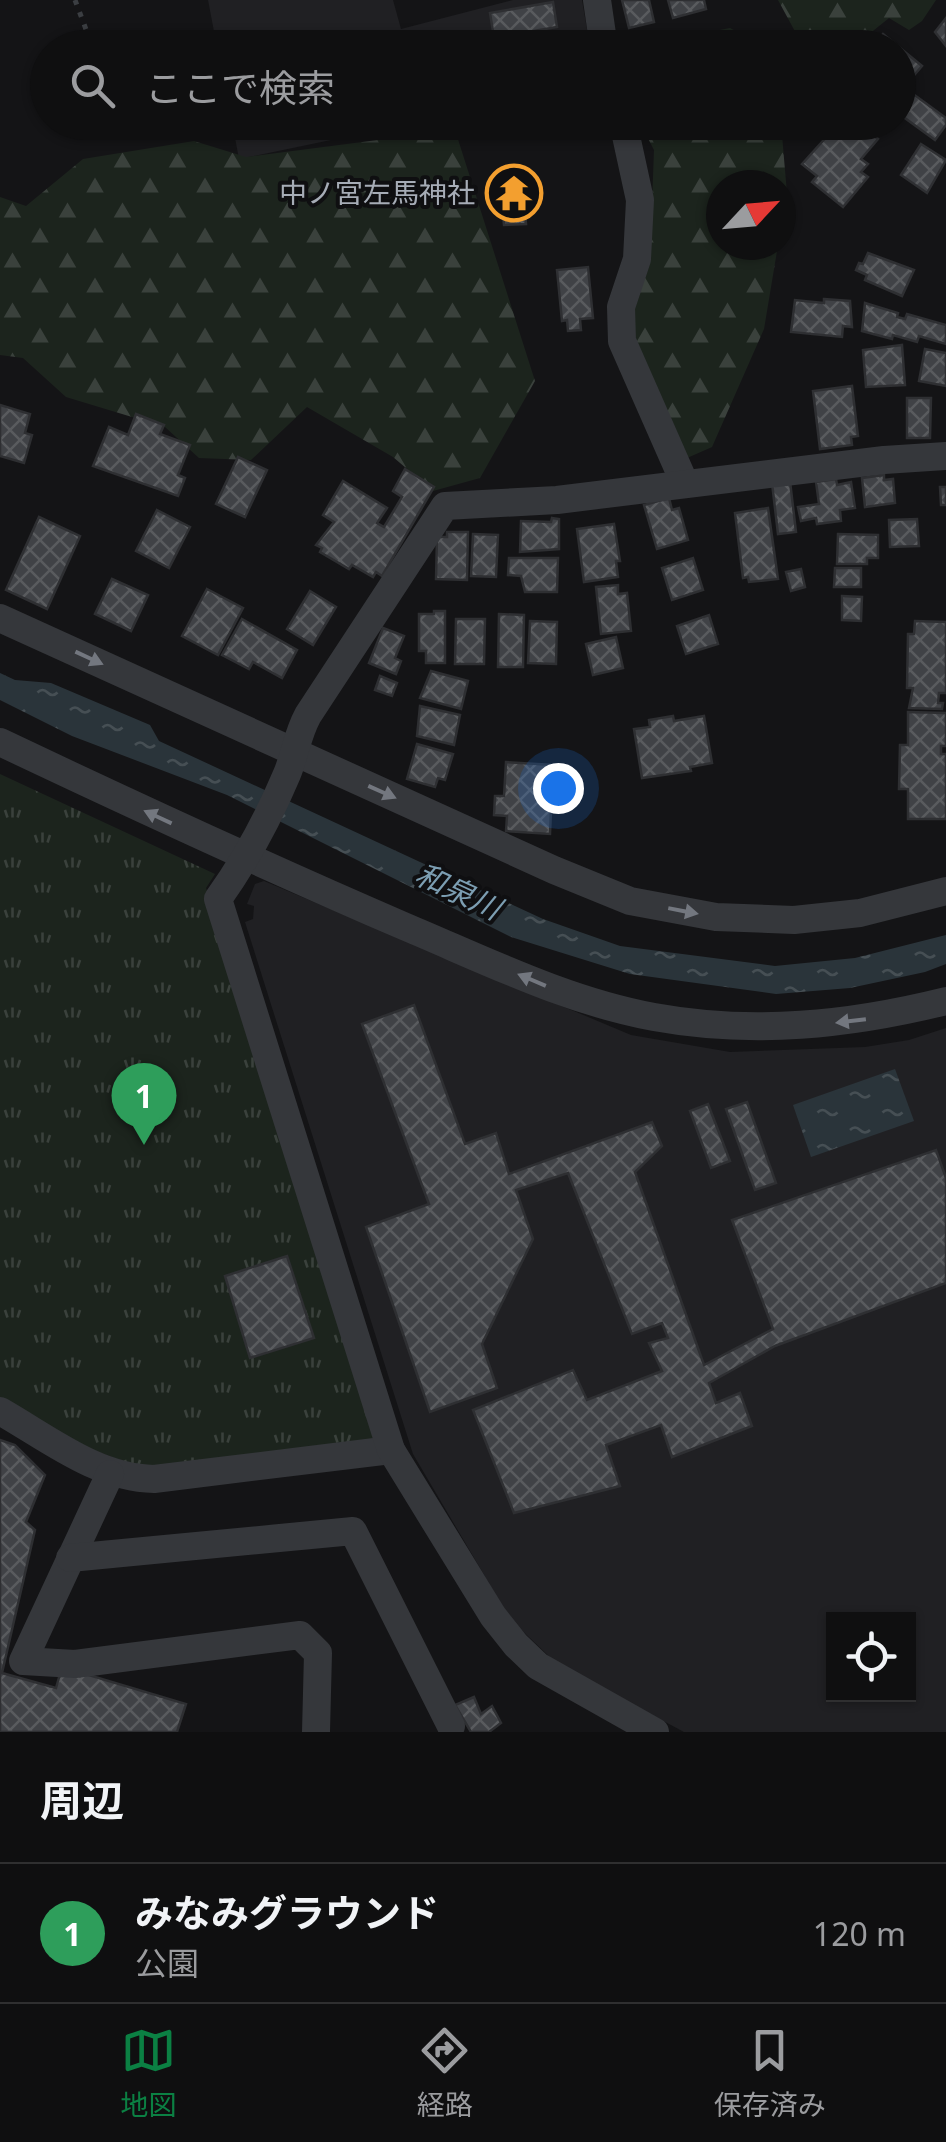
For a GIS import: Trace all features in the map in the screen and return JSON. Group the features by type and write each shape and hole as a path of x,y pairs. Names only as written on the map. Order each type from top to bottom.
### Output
{"street":[{"path":"597,0 601,30"},
{"path":"627,140 640,200 636,259 620,307 622,340 684,484"},
{"path":"655,1732 538,1666 516,1645 493,1616 391,1450 218,899 252,848 290,761 297,734 445,506 557,500 946,456"},
{"path":"0,618 290,761 630,901 716,918 794,920 860,914 946,891"},
{"path":"0,742 252,848 563,993 654,1017 750,1027 811,1026 879,1018 946,1001"},
{"path":"0,1412 110,1474 154,1480 391,1450"},
{"path":"110,1474 23,1661 75,1664 300,1635 318,1652 316,1732"},
{"path":"70,1558 353,1531 451,1726"}],"path":[{"path":"75,0 87,30"}],"shaded area":[{"path":"208,0 393,0 401,29 513,0 582,0 587,30 214,30"},
{"path":"235,140 331,140 239,159"},
{"path":"264,881 631,1035 730,1052 865,1047 909,1040 946,1028 946,1732 684,1732 557,1664 510,1619 413,1454 245,922 253,919 254,906 247,904 255,884"}],"green space":[{"path":"778,0 936,0 922,21 909,30 889,18 874,30 794,30"},
{"path":"378,140 458,140 535,381 480,478 433,491 393,457 307,407 251,460 199,458 165,427 66,397 23,358 0,355 0,197 26,206 83,159 194,141 246,157"},
{"path":"649,140 782,140 785,170 706,170 706,260 776,260 764,329 712,447 687,458 639,363 630,304 651,233 654,150"},
{"path":"0,774 215,874 206,888 380,1429 374,1442 139,1467 56,1436 0,1402"}],"water":[{"name":"和泉川","path":"0,673 15,680 51,683 150,725 159,741 543,919 620,946 775,966 855,958 946,935 946,964 850,988 776,994 630,974 511,937 227,795 72,736 0,700"},
{"path":"895,1069 914,1121 811,1157 793,1105"}],"building":[{"path":"622,0 649,0 654,22 629,28"},
{"path":"668,0 704,0 706,9 673,18"},
{"path":"553,2 557,27 493,30 490,13"},
{"path":"946,18 946,46 935,32"},
{"path":"916,96 946,118 946,125 935,140 916,126"},
{"path":"824,140 877,140 861,159 868,164 861,172 868,177 843,207 812,182 817,176 802,164"},
{"path":"921,144 946,160 927,193 901,175"},
{"path":"530,182 532,211 525,211 526,224 504,225 503,215 497,215 495,185"},
{"path":"868,253 914,270 902,296 865,280 867,275 856,270"},
{"path":"588,267 593,318 580,319 581,330 568,331 567,320 562,321 557,270"},
{"path":"824,299 850,301 852,327 843,326 842,337 791,332 795,300 824,303"},
{"path":"865,303 898,313 897,317 905,319 907,314 946,325 946,344 919,336 917,342 862,331"},
{"path":"902,345 905,385 866,387 863,350"},
{"path":"925,349 946,353 946,386 919,381"},
{"path":"852,386 858,436 851,437 852,445 820,449 813,391"},
{"path":"907,398 931,398 930,438 907,438"},
{"path":"0,405 30,414 25,433 32,435 24,463 0,456"},
{"path":"136,414 164,425 160,434 190,445 178,475 185,478 178,496 93,466 109,427 128,435"},
{"path":"238,457 267,470 245,517 216,504"},
{"path":"405,469 434,487 382,576 376,572 373,577 352,565 349,569 320,552 322,548 316,545 334,522 323,515 343,481 387,508 377,523 384,527 402,497 393,491"},
{"path":"884,475 884,480 893,479 895,503 865,507 862,478"},
{"path":"836,479 837,485 851,482 855,508 840,510 841,521 801,521 798,507 819,504 816,482"},
{"path":"790,481 796,532 778,534 772,483"},
{"path":"940,487 946,487 946,505 941,505"},
{"path":"669,498 672,510 679,508 688,540 657,549 644,505"},
{"path":"768,508 778,579 749,582 748,577 743,578 735,513"},
{"path":"157,510 190,527 169,568 136,551"},
{"path":"39,517 80,536 47,609 6,590"},
{"path":"552,518 559,519 559,549 520,552 521,521 551,522"},
{"path":"917,519 919,546 890,547 889,520"},
{"path":"614,524 620,561 616,561 618,577 584,582 577,529"},
{"path":"447,532 468,532 467,580 436,579 437,537 447,537"},
{"path":"473,534 498,535 496,577 471,576"},
{"path":"838,534 878,535 878,558 867,558 867,564 837,564"},
{"path":"509,558 558,558 557,592 525,592 521,576 508,575"},
{"path":"693,558 703,590 672,600 662,568"},
{"path":"835,568 861,568 861,587 834,587"},
{"path":"801,569 805,587 791,591 786,572"},
{"path":"112,579 148,595 131,631 95,614"},
{"path":"618,585 618,594 627,593 631,631 601,634 596,587"},
{"path":"207,589 243,608 218,655 182,636"},
{"path":"310,591 336,607 313,645 287,629"},
{"path":"842,596 862,597 861,621 842,620"},
{"path":"445,611 445,663 426,663 426,651 419,651 419,614"},
{"path":"499,614 524,615 523,667 498,667"},
{"path":"709,615 718,644 686,654 677,626"},
{"path":"242,619 297,650 282,678 253,662 249,669 222,655"},
{"path":"456,619 485,619 484,664 455,664"},
{"path":"530,621 557,622 556,664 528,663"},
{"path":"915,621 946,622 946,693 939,693 938,703 943,703 942,709 909,708 913,688 907,688 908,634 914,634"},
{"path":"383,628 404,636 395,658 401,661 396,674 369,663"},
{"path":"616,637 623,668 593,675 586,644"},
{"path":"431,671 468,681 461,709 420,698"},
{"path":"380,676 397,683 392,696 375,690"},
{"path":"420,706 460,715 454,745 417,736"},
{"path":"908,712 946,713 946,746 941,746 941,754 946,754 946,819 908,819 908,789 899,789 900,745 908,745"},
{"path":"673,716 674,721 704,716 712,763 690,767 691,771 642,778 634,729 650,727 649,720"},
{"path":"417,744 453,754 445,780 438,778 435,787 407,779"},
{"path":"506,762 553,765 550,834 506,831 507,816 494,815 495,796 504,796"},
{"path":"414,1005 465,1144 496,1133 509,1174 652,1122 662,1146 635,1172 704,1365 773,1329 732,1220 936,1150 946,1178 946,1283 775,1346 709,1383 716,1403 740,1393 752,1426 672,1457 661,1425 606,1445 620,1486 514,1513 473,1410 573,1370 587,1400 662,1371 649,1343 668,1338 662,1323 632,1334 568,1173 516,1190 533,1239 482,1344 497,1388 430,1412 366,1227 429,1204 362,1024"},
{"path":"747,1102 776,1183 755,1190 726,1109"},
{"path":"708,1104 730,1161 711,1168 690,1111"},
{"path":"287,1256 314,1338 250,1358 225,1276"},
{"path":"0,1440 15,1445 45,1475 26,1522 35,1530 2,1673 56,1688 62,1667 186,1704 177,1732 0,1732"},
{"path":"474,1697 481,1714 492,1706 501,1723 489,1732 471,1732 455,1705"}],"place":[{"name":"中ノ宮左馬神社","path":"514,193"},
{"name":"みなみグラウンド","path":"144,1145"}]}
